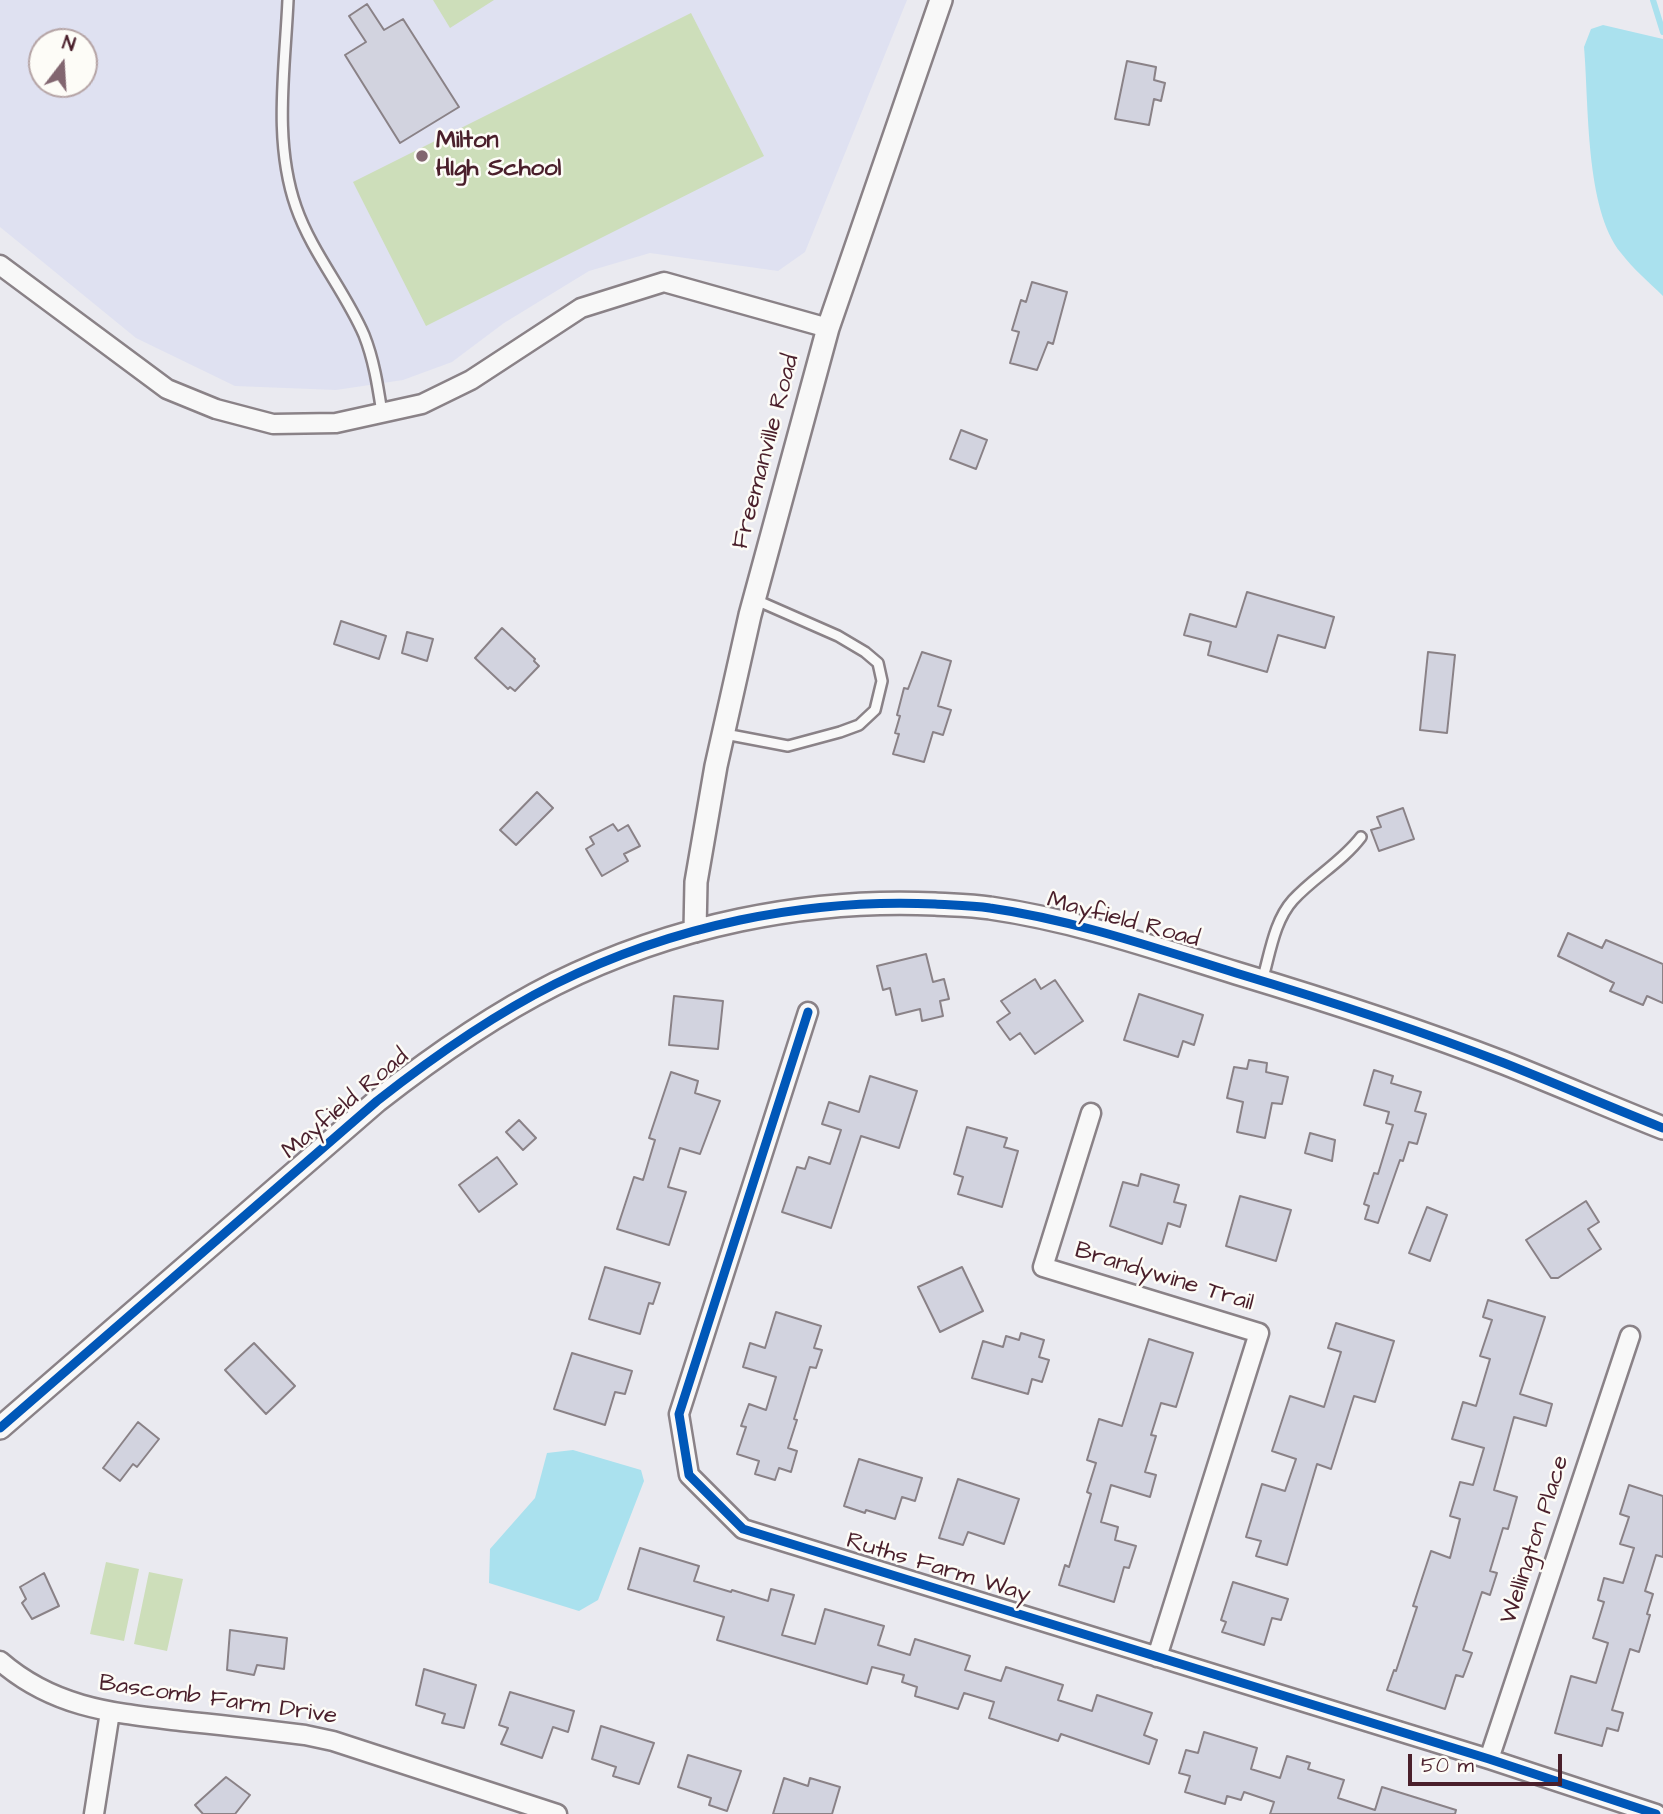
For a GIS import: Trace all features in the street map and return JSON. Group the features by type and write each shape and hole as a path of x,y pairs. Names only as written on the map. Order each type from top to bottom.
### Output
{"street":[{"name":"Freemanville Road","path":"695,931 696,882 723,734 754,600 828,328 941,0"},
{"path":"0,265 167,389 216,409 273,425 336,423 422,404 471,380 581,308 664,282 828,328"},
{"name":"Mayfield Road","path":"0,1429 377,1101 423,1064 490,1019 556,984 624,954 695,931 788,910 886,902 987,907 1076,924 1348,1008 1502,1062 1663,1128"},
{"name":"Ruths Farm Way","path":"808,1012 679,1414 689,1475 743,1529 1489,1759 1656,1814"},
{"name":"Brandywine Trail","path":"1091,1113 1044,1267 1259,1334 1157,1657"},
{"name":"Wellington Place","path":"1489,1759 1630,1336"},
{"name":"Bascomb Farm Drive","path":"0,1661 41,1690 70,1703 110,1712 314,1737 358,1749 514,1807 556,1814"},
{"path":"94,1814 110,1712"}],"lane":[{"path":"288,0 282,123 287,174 296,205 313,245 363,334 373,364 382,413"},
{"path":"723,734 788,746 840,732 859,724 875,710 882,681 878,663 865,652 838,636 754,600"},
{"path":"1262,981 1280,919 1292,901 1335,865 1361,837"}],"shaded area":[{"name":"Milton HIgh School","path":"0,0 907,0 805,252 778,271 650,253 589,271 504,323 452,362 403,380 336,390 235,386 136,338 0,227"}],"green space":[{"path":"433,0 494,0 450,28"},
{"path":"691,13 764,156 426,326 353,182"},
{"path":"106,1562 139,1569 124,1641 90,1634"},
{"path":"149,1572 183,1579 167,1651 134,1644"}],"water":[{"path":"1603,25 1663,39 1663,296 1626,259 1609,234 1595,184 1588,126 1584,47 1591,29"},
{"path":"573,1450 641,1470 644,1481 598,1600 579,1611 489,1583 490,1549 535,1498 547,1453"}],"building":[{"path":"367,4 384,30 403,19 459,107 400,143 345,55 366,42 349,16"},
{"path":"1127,61 1156,67 1154,80 1165,83 1161,101 1154,99 1149,125 1115,119"},
{"path":"1032,282 1067,292 1053,344 1048,342 1037,370 1010,363 1019,332 1012,330 1021,300 1026,302"},
{"path":"961,430 987,440 976,469 950,459"},
{"path":"1247,592 1334,617 1325,648 1278,635 1267,672 1208,655 1211,642 1184,635 1190,614 1236,627"},
{"path":"341,621 386,636 379,659 334,644"},
{"path":"502,628 539,666 515,691 510,687 508,689 475,658"},
{"path":"407,632 433,639 427,661 402,653"},
{"path":"922,652 951,661 938,706 951,710 943,735 933,732 924,762 893,754 899,734 895,733 904,688 908,689"},
{"path":"1428,652 1455,655 1447,733 1420,730"},
{"path":"537,792 553,808 516,845 500,830"},
{"path":"1403,808 1414,839 1379,851 1371,830 1381,827 1377,817"},
{"path":"613,824 618,831 628,825 640,846 624,854 628,861 602,876 586,849 594,844 590,837"},
{"path":"1568,933 1602,948 1606,940 1663,964 1663,1003 1647,996 1643,1005 1610,991 1614,983 1558,956"},
{"path":"926,954 933,982 944,979 949,999 940,1001 943,1016 922,1021 920,1009 896,1015 890,988 883,990 877,966"},
{"path":"1035,979 1041,989 1055,980 1083,1021 1035,1054 1020,1033 1010,1040 997,1022 1010,1013 1001,1001"},
{"path":"1139,994 1203,1015 1194,1045 1183,1041 1178,1057 1124,1040"},
{"path":"674,996 723,1001 718,1049 669,1045"},
{"path":"1249,1060 1267,1063 1266,1072 1288,1077 1282,1104 1272,1103 1265,1138 1237,1132 1243,1102 1227,1098 1234,1067 1247,1069"},
{"path":"1374,1070 1393,1076 1391,1083 1421,1092 1415,1111 1426,1114 1417,1144 1409,1142 1403,1161 1400,1160 1378,1223 1365,1219 1369,1206 1364,1204 1374,1173 1378,1174 1393,1125 1386,1123 1389,1112 1364,1105"},
{"path":"671,1072 698,1081 695,1093 720,1101 700,1154 680,1148 668,1187 686,1192 669,1245 617,1229 634,1177 643,1180 655,1140 649,1138"},
{"path":"870,1076 917,1091 899,1148 861,1136 831,1228 782,1212 797,1167 805,1169 809,1157 830,1164 841,1130 822,1124 829,1102 859,1112"},
{"path":"519,1120 536,1138 523,1150 506,1132"},
{"path":"967,1127 1007,1138 1004,1147 1018,1151 1002,1207 958,1194 963,1177 954,1174"},
{"path":"1310,1133 1335,1140 1332,1161 1305,1153"},
{"path":"497,1157 517,1184 479,1212 459,1185"},
{"path":"1141,1174 1179,1185 1174,1202 1186,1205 1180,1227 1168,1223 1162,1244 1110,1226 1123,1182 1138,1186"},
{"path":"1240,1196 1291,1210 1276,1261 1226,1246"},
{"path":"1586,1201 1599,1222 1588,1229 1601,1249 1558,1278 1551,1278 1526,1240"},
{"path":"1427,1207 1447,1215 1430,1261 1409,1253"},
{"path":"605,1267 660,1283 653,1304 649,1303 640,1334 589,1319"},
{"path":"962,1267 983,1311 940,1332 918,1287"},
{"path":"1488,1300 1545,1317 1520,1394 1552,1404 1546,1426 1514,1417 1494,1490 1517,1497 1508,1529 1503,1528 1490,1571 1497,1573 1490,1595 1482,1592 1463,1650 1472,1653 1463,1677 1456,1675 1445,1709 1387,1690 1417,1607 1413,1606 1431,1551 1450,1558 1460,1519 1450,1516 1460,1482 1473,1485 1484,1448 1452,1439 1463,1402 1476,1406 1490,1359 1480,1356 1492,1320 1483,1317"},
{"path":"776,1312 821,1326 814,1348 822,1350 816,1368 810,1367 794,1419 797,1420 788,1448 797,1451 791,1472 779,1468 775,1480 755,1474 759,1461 737,1454 746,1427 741,1426 749,1404 766,1410 776,1377 743,1367 750,1343 765,1348"},
{"path":"1336,1323 1394,1341 1375,1402 1354,1396 1331,1469 1317,1464 1287,1565 1256,1556 1261,1541 1246,1537 1262,1484 1285,1491 1296,1459 1272,1451 1290,1396 1324,1407 1341,1352 1328,1348"},
{"path":"1021,1333 1044,1340 1039,1357 1049,1360 1042,1382 1032,1379 1028,1394 972,1378 983,1341 1003,1347 1006,1336 1019,1340"},
{"path":"1149,1339 1193,1353 1176,1407 1161,1403 1151,1435 1156,1436 1145,1472 1156,1475 1150,1497 1111,1485 1101,1522 1118,1527 1115,1540 1136,1546 1129,1568 1124,1567 1114,1602 1059,1585 1065,1565 1069,1567 1091,1494 1087,1492 1096,1463 1087,1460 1099,1419 1122,1426"},
{"path":"254,1343 295,1386 266,1414 225,1370"},
{"path":"572,1353 632,1371 625,1394 615,1392 605,1425 554,1409"},
{"path":"138,1422 159,1439 137,1467 133,1464 120,1481 103,1468"},
{"path":"859,1459 922,1478 915,1501 902,1497 895,1519 844,1506"},
{"path":"958,1479 1019,1499 1004,1544 968,1532 963,1545 939,1538"},
{"path":"1629,1485 1663,1496 1663,1557 1656,1555 1645,1591 1653,1594 1639,1652 1630,1649 1612,1710 1623,1713 1618,1731 1607,1728 1602,1746 1555,1733 1571,1676 1596,1683 1608,1643 1593,1638 1604,1602 1598,1600 1604,1578 1623,1583 1634,1548 1620,1544 1629,1517 1620,1514"},
{"path":"640,1548 699,1566 694,1581 768,1601 771,1589 794,1595 782,1635 815,1644 825,1609 884,1626 878,1645 910,1655 915,1639 970,1656 965,1670 1001,1681 1006,1667 1063,1685 1058,1700 1092,1711 1097,1695 1152,1713 1144,1735 1157,1740 1149,1764 1061,1734 1058,1741 989,1718 994,1702 964,1693 958,1709 915,1696 917,1687 902,1682 904,1675 872,1667 867,1684 717,1640 724,1617 628,1589"},
{"path":"44,1573 59,1606 32,1619 22,1603 26,1599 20,1587"},
{"path":"1233,1582 1288,1599 1281,1620 1272,1618 1264,1645 1222,1632 1226,1622 1221,1620"},
{"path":"230,1630 287,1638 284,1669 257,1665 254,1675 227,1670"},
{"path":"424,1669 476,1685 464,1728 442,1723 445,1714 416,1705"},
{"path":"510,1692 574,1711 568,1732 553,1727 542,1758 501,1744 508,1728 499,1725"},
{"path":"601,1726 654,1743 639,1784 613,1776 616,1767 592,1759"},
{"path":"1204,1732 1257,1748 1251,1769 1280,1778 1287,1756 1310,1763 1308,1769 1344,1780 1338,1798 1375,1810 1382,1787 1456,1810 1455,1814 1270,1814 1274,1802 1244,1792 1241,1800 1227,1796 1225,1804 1185,1792 1190,1776 1179,1773 1186,1750 1198,1753"},
{"path":"688,1755 741,1771 727,1811 709,1805 711,1798 678,1787"},
{"path":"226,1777 250,1795 235,1814 203,1814 195,1805"},
{"path":"784,1778 808,1786 810,1778 840,1787 832,1814 773,1814"}],"waterway":[{"path":"1653,0 1663,32"}],"cycle path":[{"path":"0,1428 377,1101 463,1038 531,996 645,946 740,920 788,911 886,903 976,906 1083,927 1404,1027 1504,1063 1663,1128"},
{"path":"808,1012 679,1414 689,1475 743,1529 1489,1759 1656,1814"}],"place":[{"name":"Milton HIgh School","path":"422,156"}]}
